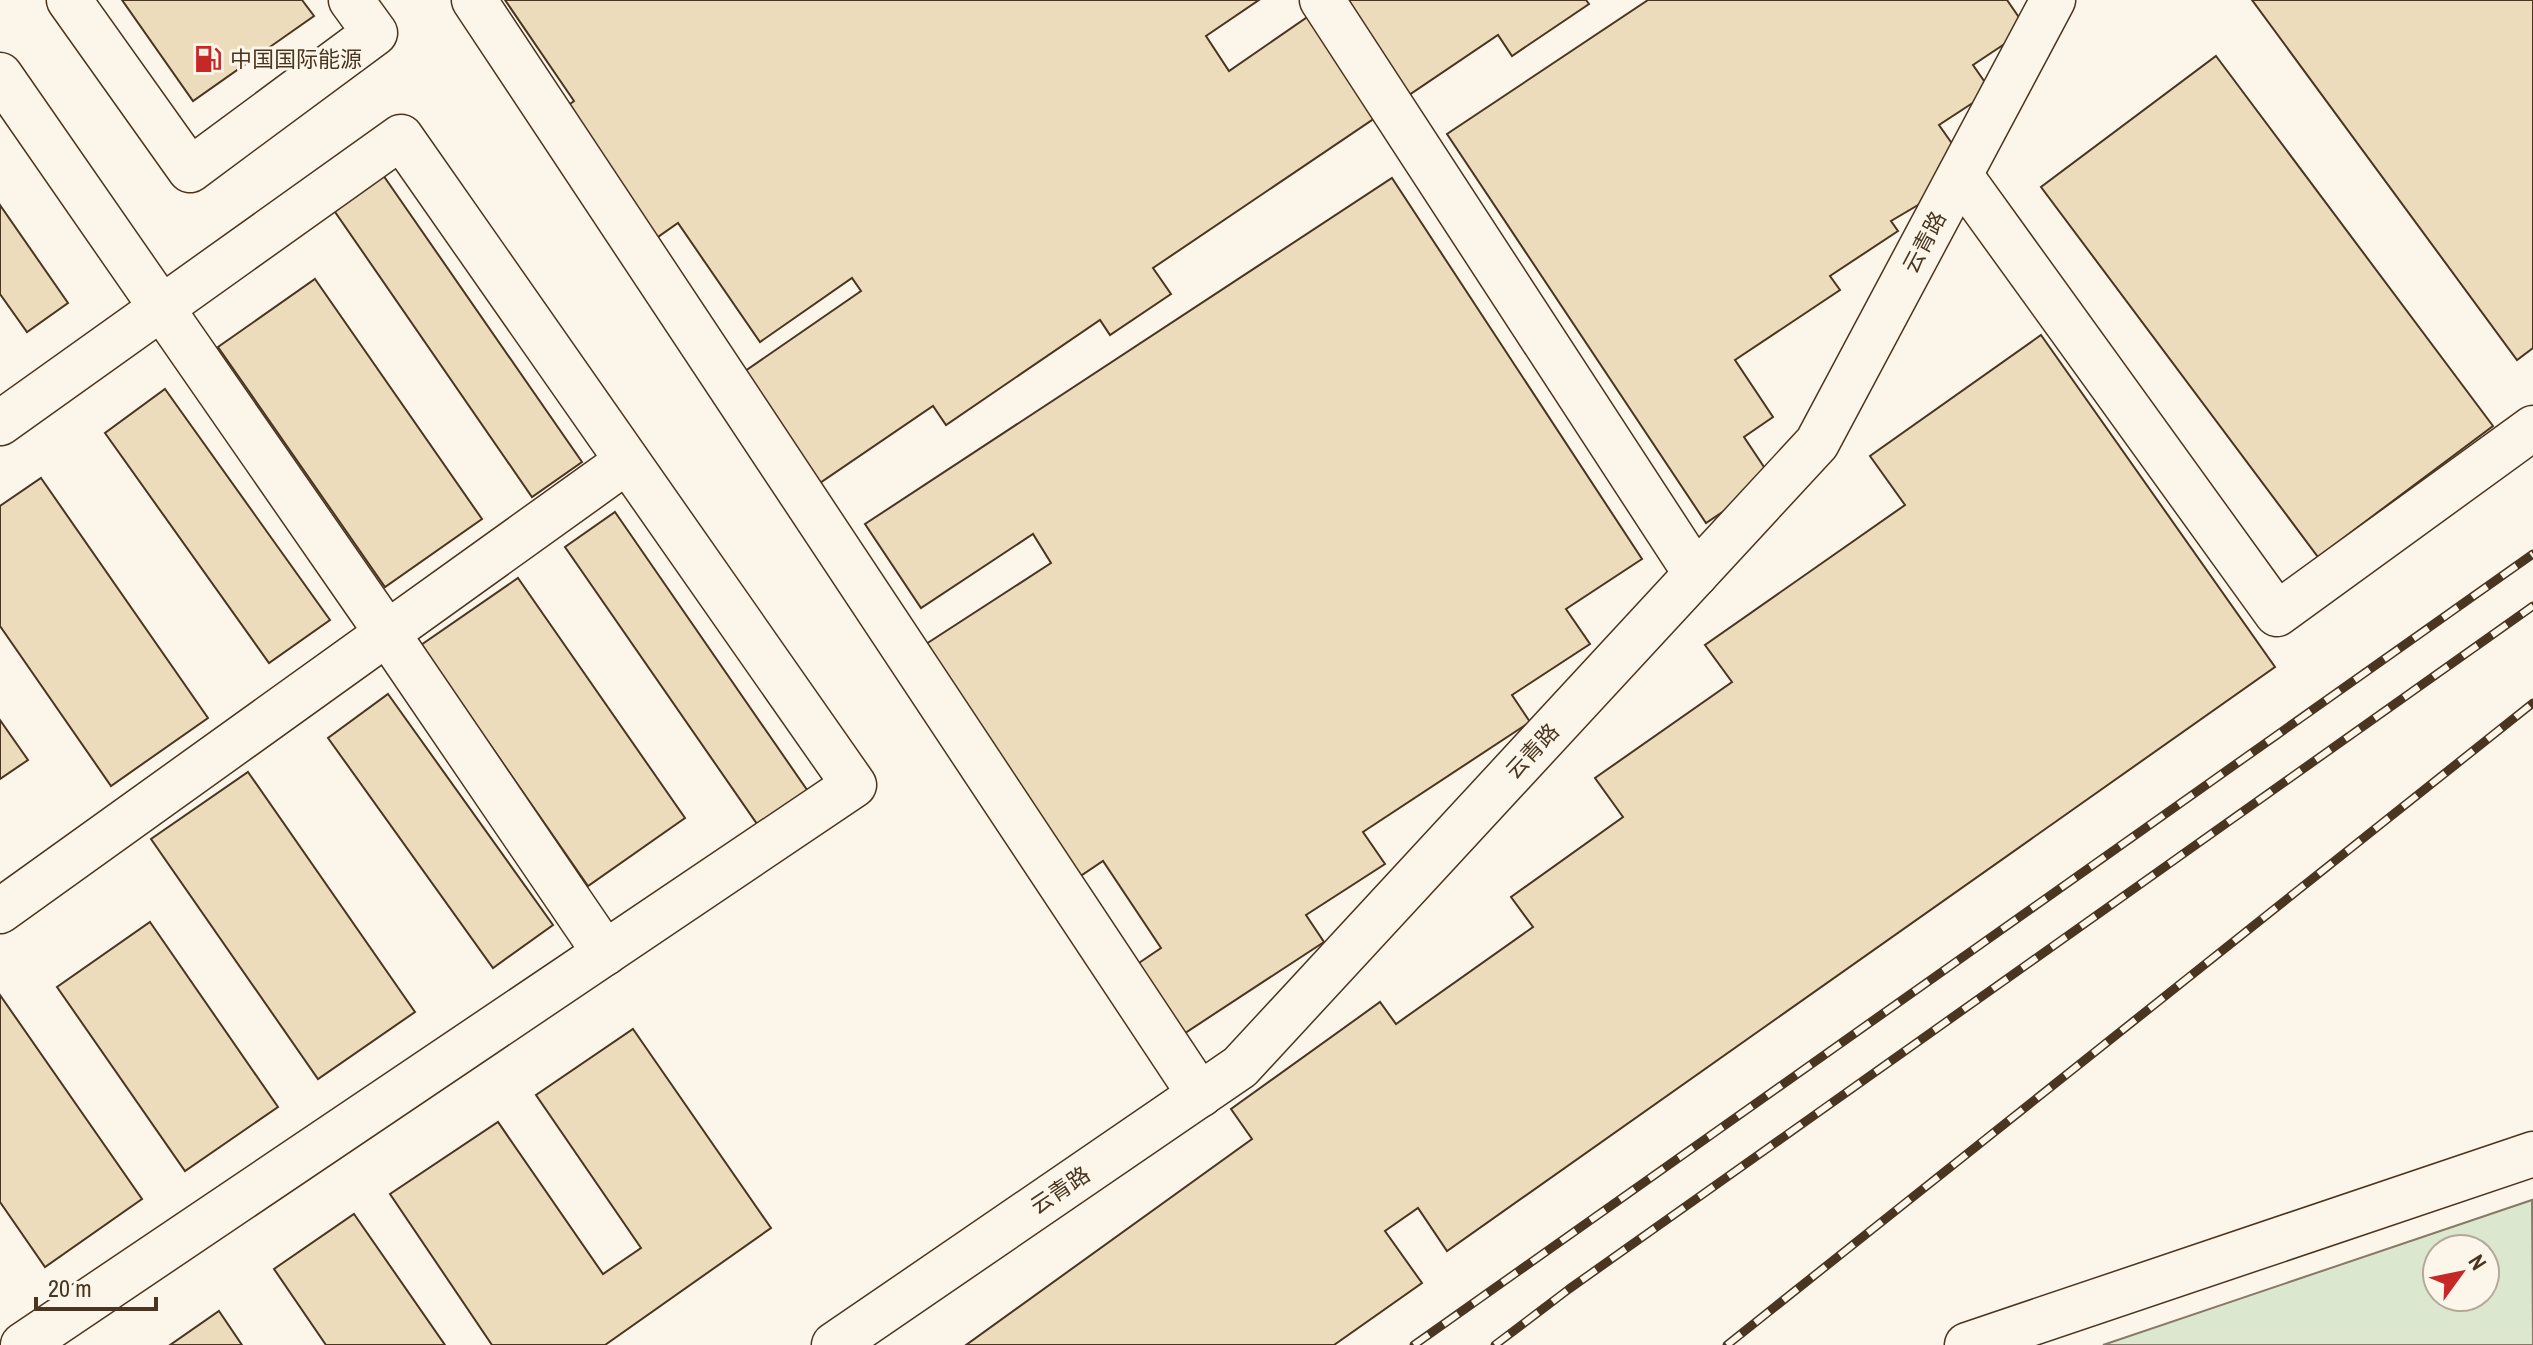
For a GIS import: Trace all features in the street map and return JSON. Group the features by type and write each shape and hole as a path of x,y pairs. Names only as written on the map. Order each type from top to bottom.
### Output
{"street":[{"path":"69,0 190,170 375,33 351,0"},
{"path":"474,0 1200,1095"},
{"path":"1322,0 1696,574"},
{"name":"云青路","path":"834,1345 1240,1067 1817,443 2053,0"},
{"path":"0,75 605,953"},
{"path":"0,423 401,137 854,785 23,1345"},
{"path":"1960,175 2277,614 2533,428"},
{"path":"0,911 627,461"},
{"path":"1967,1345 2533,1154"}],"green space":[{"path":"2532,1200 2533,1345 2103,1345 2421,1238 2421,1313 2501,1313 2501,1233 2434,1233"}],"building":[{"name":"中国国际能源","path":"122,0 302,0 314,16 193,101"},
{"path":"505,0 1259,0 1206,36 1229,71 1332,0 1586,0 1589,4 1512,56 1498,35 1153,268 1171,294 1110,335 1100,320 946,425 933,406 811,489 735,378 861,291 852,278 760,342 678,223 645,246 555,115 574,101"},
{"path":"1648,0 2007,0 2027,29 1973,65 1991,91 1939,125 1958,152 1940,192 1891,221 1898,231 1830,276 1840,290 1735,360 1773,417 1744,437 1772,479 1706,523 1447,134"},
{"path":"2252,0 2533,0 2533,348 2517,360"},
{"path":"2216,56 2493,426 2318,557 2041,187"},
{"path":"383,175 582,462 532,497 333,209"},
{"path":"1392,178 1642,559 1566,609 1590,644 1512,695 1530,722 1363,832 1385,864 1306,915 1324,942 1179,1037 1133,967 1161,948 1103,861 1076,879 923,646 1051,563 1033,534 921,608 865,524"},
{"path":"0,205 68,303 27,332 0,294"},
{"path":"315,279 482,519 385,587 218,347"},
{"path":"2041,335 2275,667 1447,1251 1418,1208 1385,1231 1422,1283 1334,1345 966,1345 1252,1139 1231,1109 1380,1002 1396,1024 1533,927 1511,897 1623,817 1595,778 1732,682 1705,645 1905,505 1870,456"},
{"path":"165,389 330,620 269,663 105,433"},
{"path":"41,478 208,718 111,786 0,626 0,506"},
{"path":"615,512 814,800 764,834 565,547"},
{"path":"518,578 685,818 588,886 421,645"},
{"path":"388,694 553,925 493,968 328,738"},
{"path":"0,720 28,760 0,779"},
{"path":"248,772 415,1012 318,1079 151,839"},
{"path":"150,922 278,1107 185,1171 57,987"},
{"path":"0,995 142,1199 45,1267 0,1202"},
{"path":"633,1029 771,1228 605,1345 492,1345 390,1194 498,1122 603,1274 641,1248 536,1095"},
{"path":"354,1214 445,1345 326,1345 274,1269"},
{"path":"219,1311 242,1345 170,1345"}],"railway":[{"path":"1414,1345 2533,554"},
{"path":"1495,1345 1569,1289 2533,606"},
{"path":"1727,1345 2533,703"}],"place":[{"name":"中国国际能源","path":"208,59"}]}
